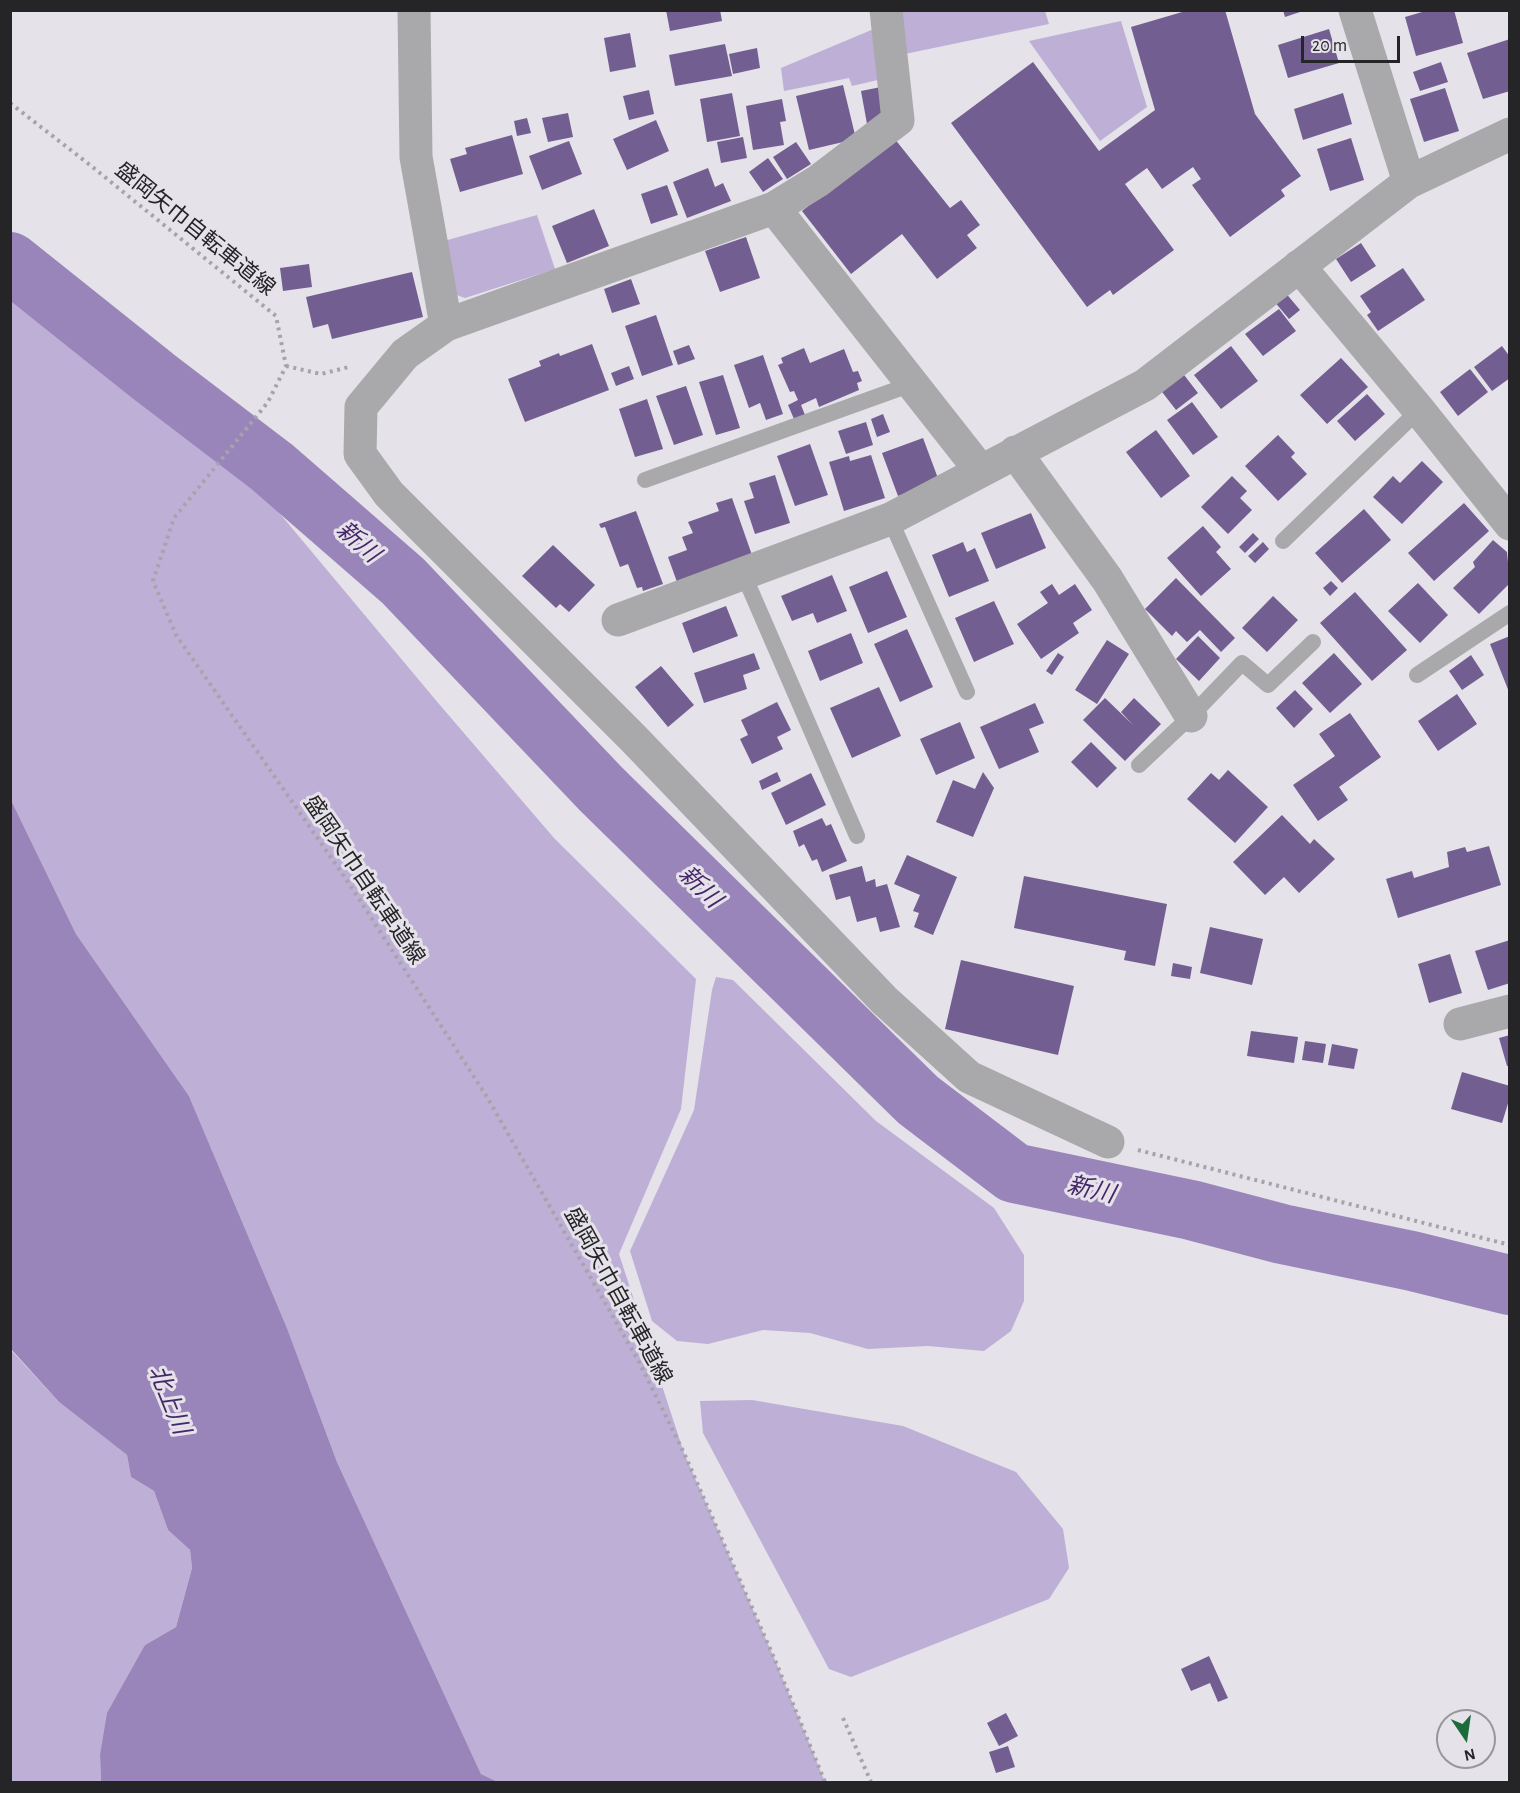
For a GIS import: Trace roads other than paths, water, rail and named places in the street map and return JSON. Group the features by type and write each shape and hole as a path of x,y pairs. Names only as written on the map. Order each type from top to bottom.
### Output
{"street":[{"path":"414,10 416,157 446,325"},
{"path":"886,10 898,120 818,181 774,208 446,325 405,354 361,407 360,454 389,494 634,740 884,1000 969,1077 1108,1142"},
{"path":"1355,10 1409,182"},
{"path":"618,620 890,519 1145,385 1409,182 1509,134"},
{"path":"774,208 980,470"},
{"path":"1299,266 1419,410 1509,524"},
{"path":"1016,452 1107,579 1191,716"},
{"path":"1460,1024 1509,1011"}],"lane":[{"path":"645,480 912,384"},
{"path":"1283,540 1419,410"},
{"path":"890,519 967,692"},
{"path":"742,573 857,836"},
{"path":"1417,675 1509,613"},
{"path":"1139,765 1242,663 1268,686 1313,642"}],"water":[{"name":"北上川","path":"11,800 76,934 189,1096 287,1328 337,1462 481,1774 498,1782 101,1782 100,1755 107,1713 145,1645 176,1627 192,1568 190,1550 168,1530 154,1491 131,1477 127,1455 59,1402 11,1349"}],"waterway":[{"name":"新川","path":"10,262 154,377 272,467 403,581 601,789 918,1100 1014,1173 1191,1210 1282,1234 1412,1261 1509,1285"}]}
